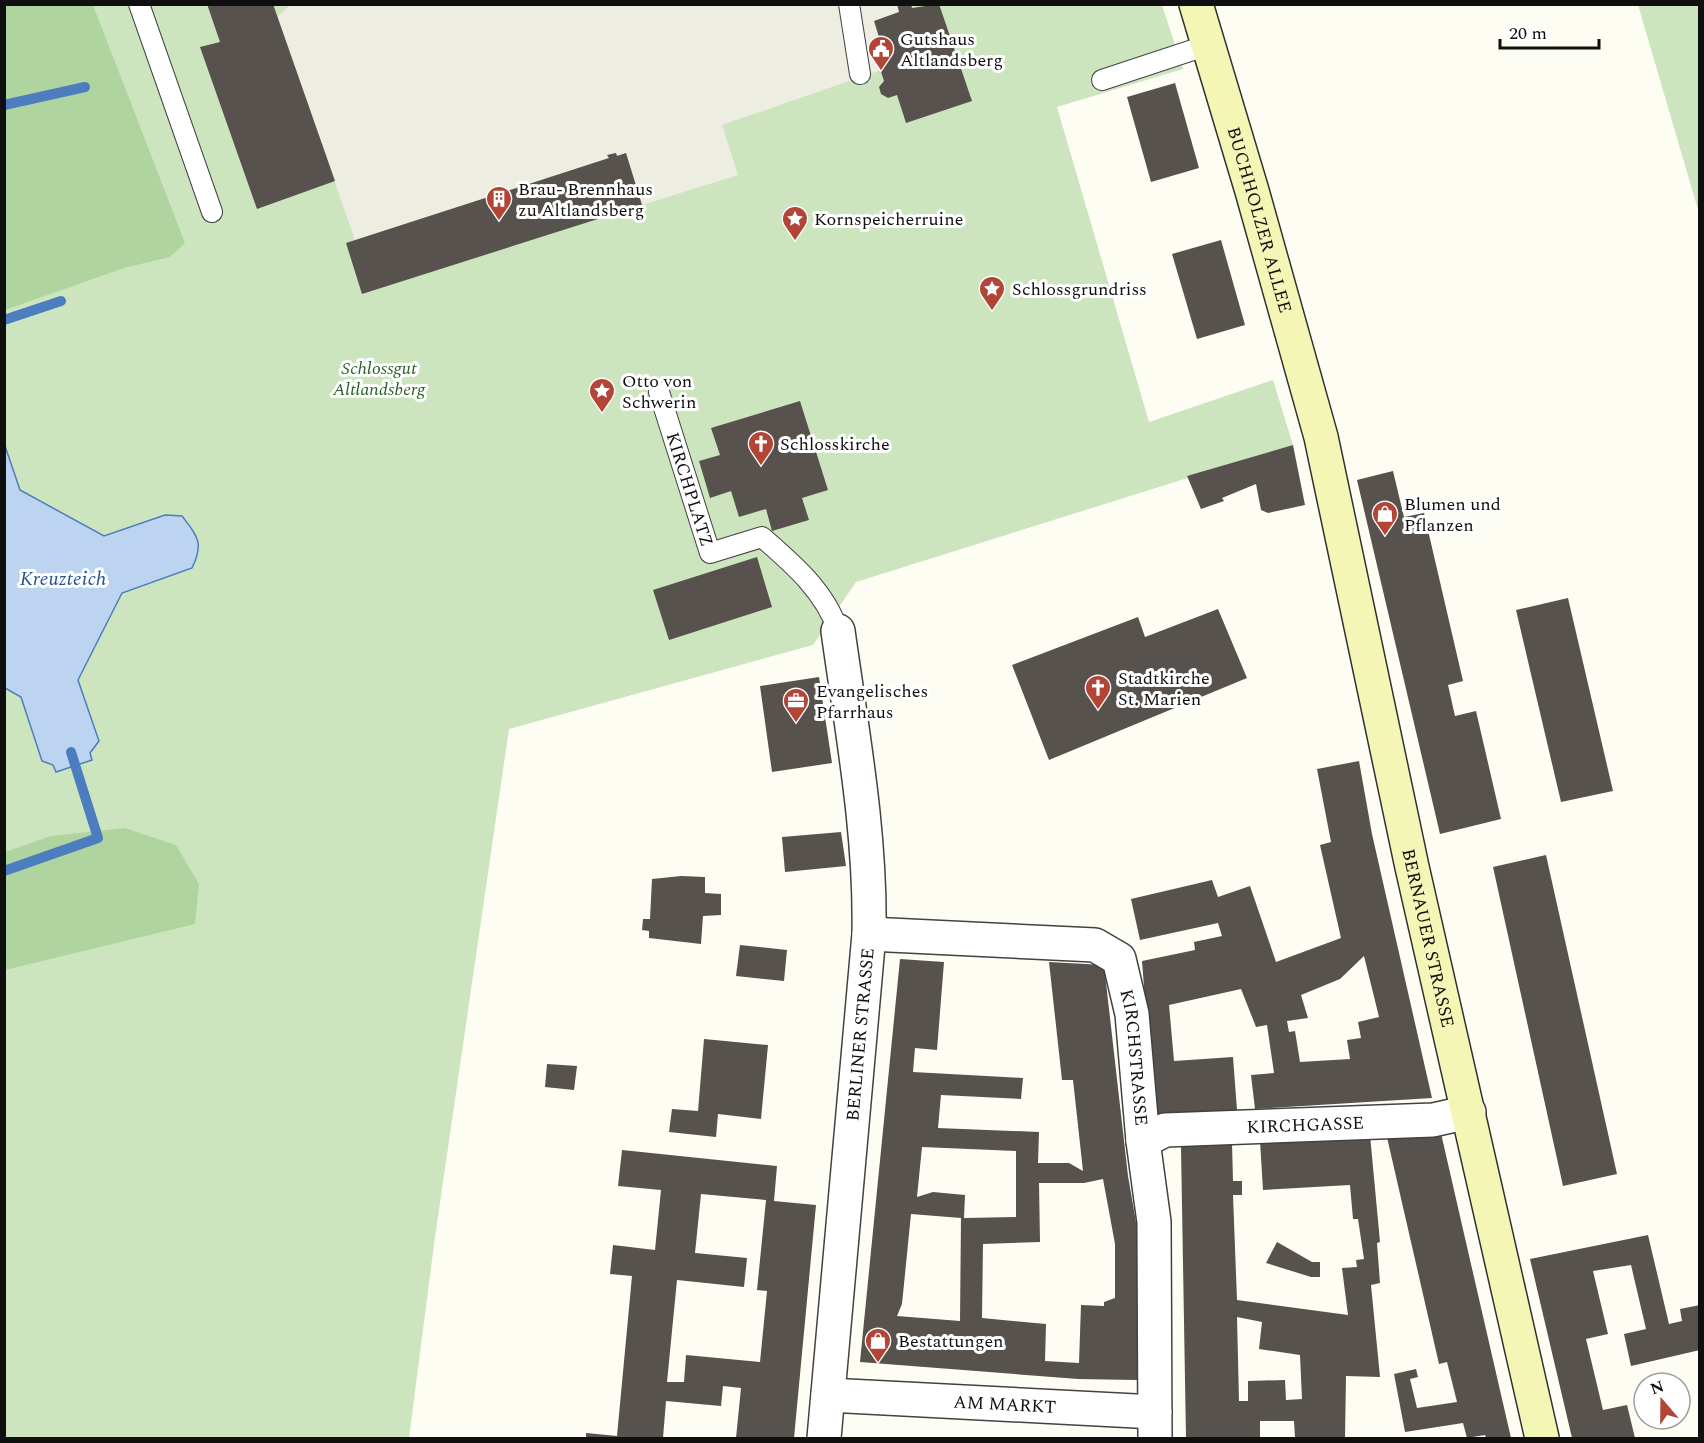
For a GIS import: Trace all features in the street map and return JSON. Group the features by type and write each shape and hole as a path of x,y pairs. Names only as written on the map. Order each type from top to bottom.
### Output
{"main road":[{"name":"BUCHHOLZER ALLEE","path":"1196,4 1252,191 1321,437"},
{"name":"BERNAUER STRASSE","path":"1321,437 1412,867 1542,1438"}],"street":[{"name":"BERLINER STRASSE","path":"824,1438 869,934 869,860 838,631"},
{"name":"KIRCHSTRASSE","path":"869,934 1095,945 1119,958 1132,1014 1143,1141 1154,1222 1155,1425"},
{"name":"KIRCHGASSE","path":"1143,1141 1165,1130 1432,1119 1468,1112"},
{"name":"AM MARKT","path":"828,1395 1155,1425"}],"lane":[{"path":"139,4 212,212"},
{"path":"849,4 860,74"},
{"path":"1102,80 1208,45"},
{"name":"KIRCHPLATZ","path":"659,392 710,553 762,537 797,567 832,613 838,631"}],"green space":[{"path":"4,5 93,5 185,243 170,257 124,268 5,310"},
{"name":"Schlossgut Altlandsberg","path":"5,5 1162,5 1183,69 1057,107 1149,422 1273,380 1293,445 856,582 813,645 509,729 435,1237 409,1438 5,1438"},
{"path":"1638,5 1699,5 1699,213"},
{"path":"125,828 176,845 199,884 195,924 5,970 5,852 51,836"}],"shaded area":[{"path":"291,4 897,4 899,12 874,21 885,56 877,59 881,70 722,125 738,175 642,205 626,153 617,156 615,153 608,155 609,158 355,240 277,17"}],"water":[{"name":"Kreuzteich","path":"4,443 20,490 104,536 165,515 182,516 198,540 198,552 192,568 122,593 78,680 99,741 90,753 92,760 56,772 53,765 42,761 21,697 5,688"}],"building":[{"path":"207,4 273,4 335,181 257,209 200,47 220,42"},
{"path":"897,4 911,4 912,8 939,4 972,101 906,123 897,95 888,98 881,94 879,87 884,81 877,59 885,56 874,21 899,12"},
{"path":"1175,83 1199,168 1151,182 1127,97"},
{"name":"Brau- Brennhaus zu Altlandsberg","path":"616,153 617,156 626,153 642,205 362,294 346,243 609,158 607,155"},
{"path":"1221,240 1245,325 1197,339 1172,254"},
{"name":"Schlosskirche","path":"800,401 828,490 802,498 809,520 772,531 766,509 739,517 731,491 710,498 699,461 720,455 711,428"},
{"path":"1293,445 1305,505 1268,513 1261,510 1256,484 1222,498 1224,501 1201,509 1187,476"},
{"path":"1393,471 1404,517 1424,513 1463,681 1448,685 1455,716 1476,711 1501,819 1440,834 1357,480"},
{"path":"757,557 772,607 669,640 653,590"},
{"path":"1568,598 1613,791 1561,802 1516,610"},
{"name":"Stadtkirche St. Marien","path":"1218,609 1247,678 1049,760 1012,665 1138,617 1145,637"},
{"name":"Evangelisches Pfarrhaus","path":"819,677 832,763 772,772 760,686"},
{"path":"1359,761 1372,834 1432,1098 1255,1109 1251,1075 1274,1073 1267,1025 1256,1027 1241,989 1169,1005 1174,1061 1233,1057 1237,1110 1154,1116 1142,961 1195,950 1194,942 1222,936 1218,923 1140,940 1131,899 1212,880 1218,897 1250,886 1276,962 1341,938 1320,845 1331,842 1317,769","holes":["1364,956 1379,1017 1358,1022 1361,1038 1347,1040 1350,1059 1300,1062 1295,1031 1289,1032 1287,1021 1308,1018 1301,995 1340,979"]},
{"path":"841,832 846,866 785,872 782,837"},
{"path":"1546,855 1617,1174 1563,1186 1493,867"},
{"path":"681,876 705,877 705,893 721,894 721,915 703,916 701,944 649,938 649,931 642,930 643,919 650,919 652,879"},
{"path":"740,945 787,950 784,981 736,976"},
{"path":"900,959 944,962 937,1050 915,1048 913,1072 1023,1078 1021,1099 941,1095 938,1128 1039,1132 1038,1163 1069,1163 1083,1171 1073,1080 1062,1080 1049,962 1104,965 1128,1176 1140,1245 1137,1380 1078,1379 860,1362","holes":["922,1147 1016,1151 1016,1217 964,1218 965,1195 933,1192 917,1197","1103,1179 1115,1244 1115,1298 1104,1302 1104,1306 1081,1305 1079,1363 1045,1361 1046,1324 982,1318 983,1244 1040,1242 1039,1183 1084,1183","911,1214 961,1218 960,1321 897,1316 902,1304"]},
{"path":"704,1039 768,1045 761,1119 718,1114 716,1137 669,1132 672,1109 698,1111"},
{"path":"547,1064 577,1066 574,1090 545,1087"},
{"path":"1440,1129 1511,1438 1486,1438 1485,1435 1467,1438 1463,1423 1405,1432 1394,1374 1416,1369 1418,1377 1410,1379 1417,1408 1457,1402 1447,1362 1439,1364 1386,1133"},
{"path":"1370,1135 1380,1242 1377,1243 1380,1283 1371,1285 1380,1377 1346,1376 1345,1438 1295,1438 1294,1421 1260,1421 1260,1438 1186,1438 1181,1147 1232,1143 1233,1181 1242,1181 1242,1195 1233,1195 1237,1300 1348,1315 1342,1268 1357,1267 1356,1260 1364,1259 1358,1219 1353,1219 1350,1185 1263,1190 1260,1141","holes":["1237,1317 1262,1322 1259,1349 1300,1355 1302,1399 1286,1400 1285,1380 1248,1381 1248,1401 1239,1401"]},
{"path":"622,1150 777,1166 774,1201 816,1205 794,1438 736,1438 741,1388 723,1386 721,1406 666,1401 663,1438 586,1438 586,1433 617,1436 632,1276 610,1274 613,1245 655,1250 661,1190 618,1186","holes":["701,1194 766,1200 757,1290 767,1291 760,1362 686,1355 684,1382 667,1382 677,1280 744,1287 747,1258 695,1253"]},
{"path":"1648,1235 1669,1324 1682,1321 1680,1309 1700,1305 1700,1350 1631,1366 1624,1334 1646,1329 1631,1265 1593,1271 1608,1334 1586,1339 1603,1410 1627,1405 1635,1438 1572,1438 1530,1259"},
{"path":"1277,1242 1312,1262 1320,1262 1320,1277 1311,1277 1266,1263"}],"waterway":[{"path":"4,105 85,87"},
{"path":"4,320 61,301"},
{"path":"4,871 98,838 71,752"}],"place":[{"name":"Gutshaus Altlandsberg","path":"881,72"},
{"name":"Brau- Brennhaus zu Altlandsberg","path":"499,222"},
{"name":"Kornspeicherruine","path":"795,242"},
{"name":"Schlossgrundriss","path":"992,312"},
{"name":"Otto von Schwerin","path":"602,414"},
{"name":"Schlosskirche","path":"761,467"},
{"name":"Blumen und Pflanzen","path":"1385,537"},
{"name":"Stadtkirche St. Marien","path":"1098,711"},
{"name":"Evangelisches Pfarrhaus","path":"796,724"},
{"name":"Bestattungen","path":"878,1364"}]}
